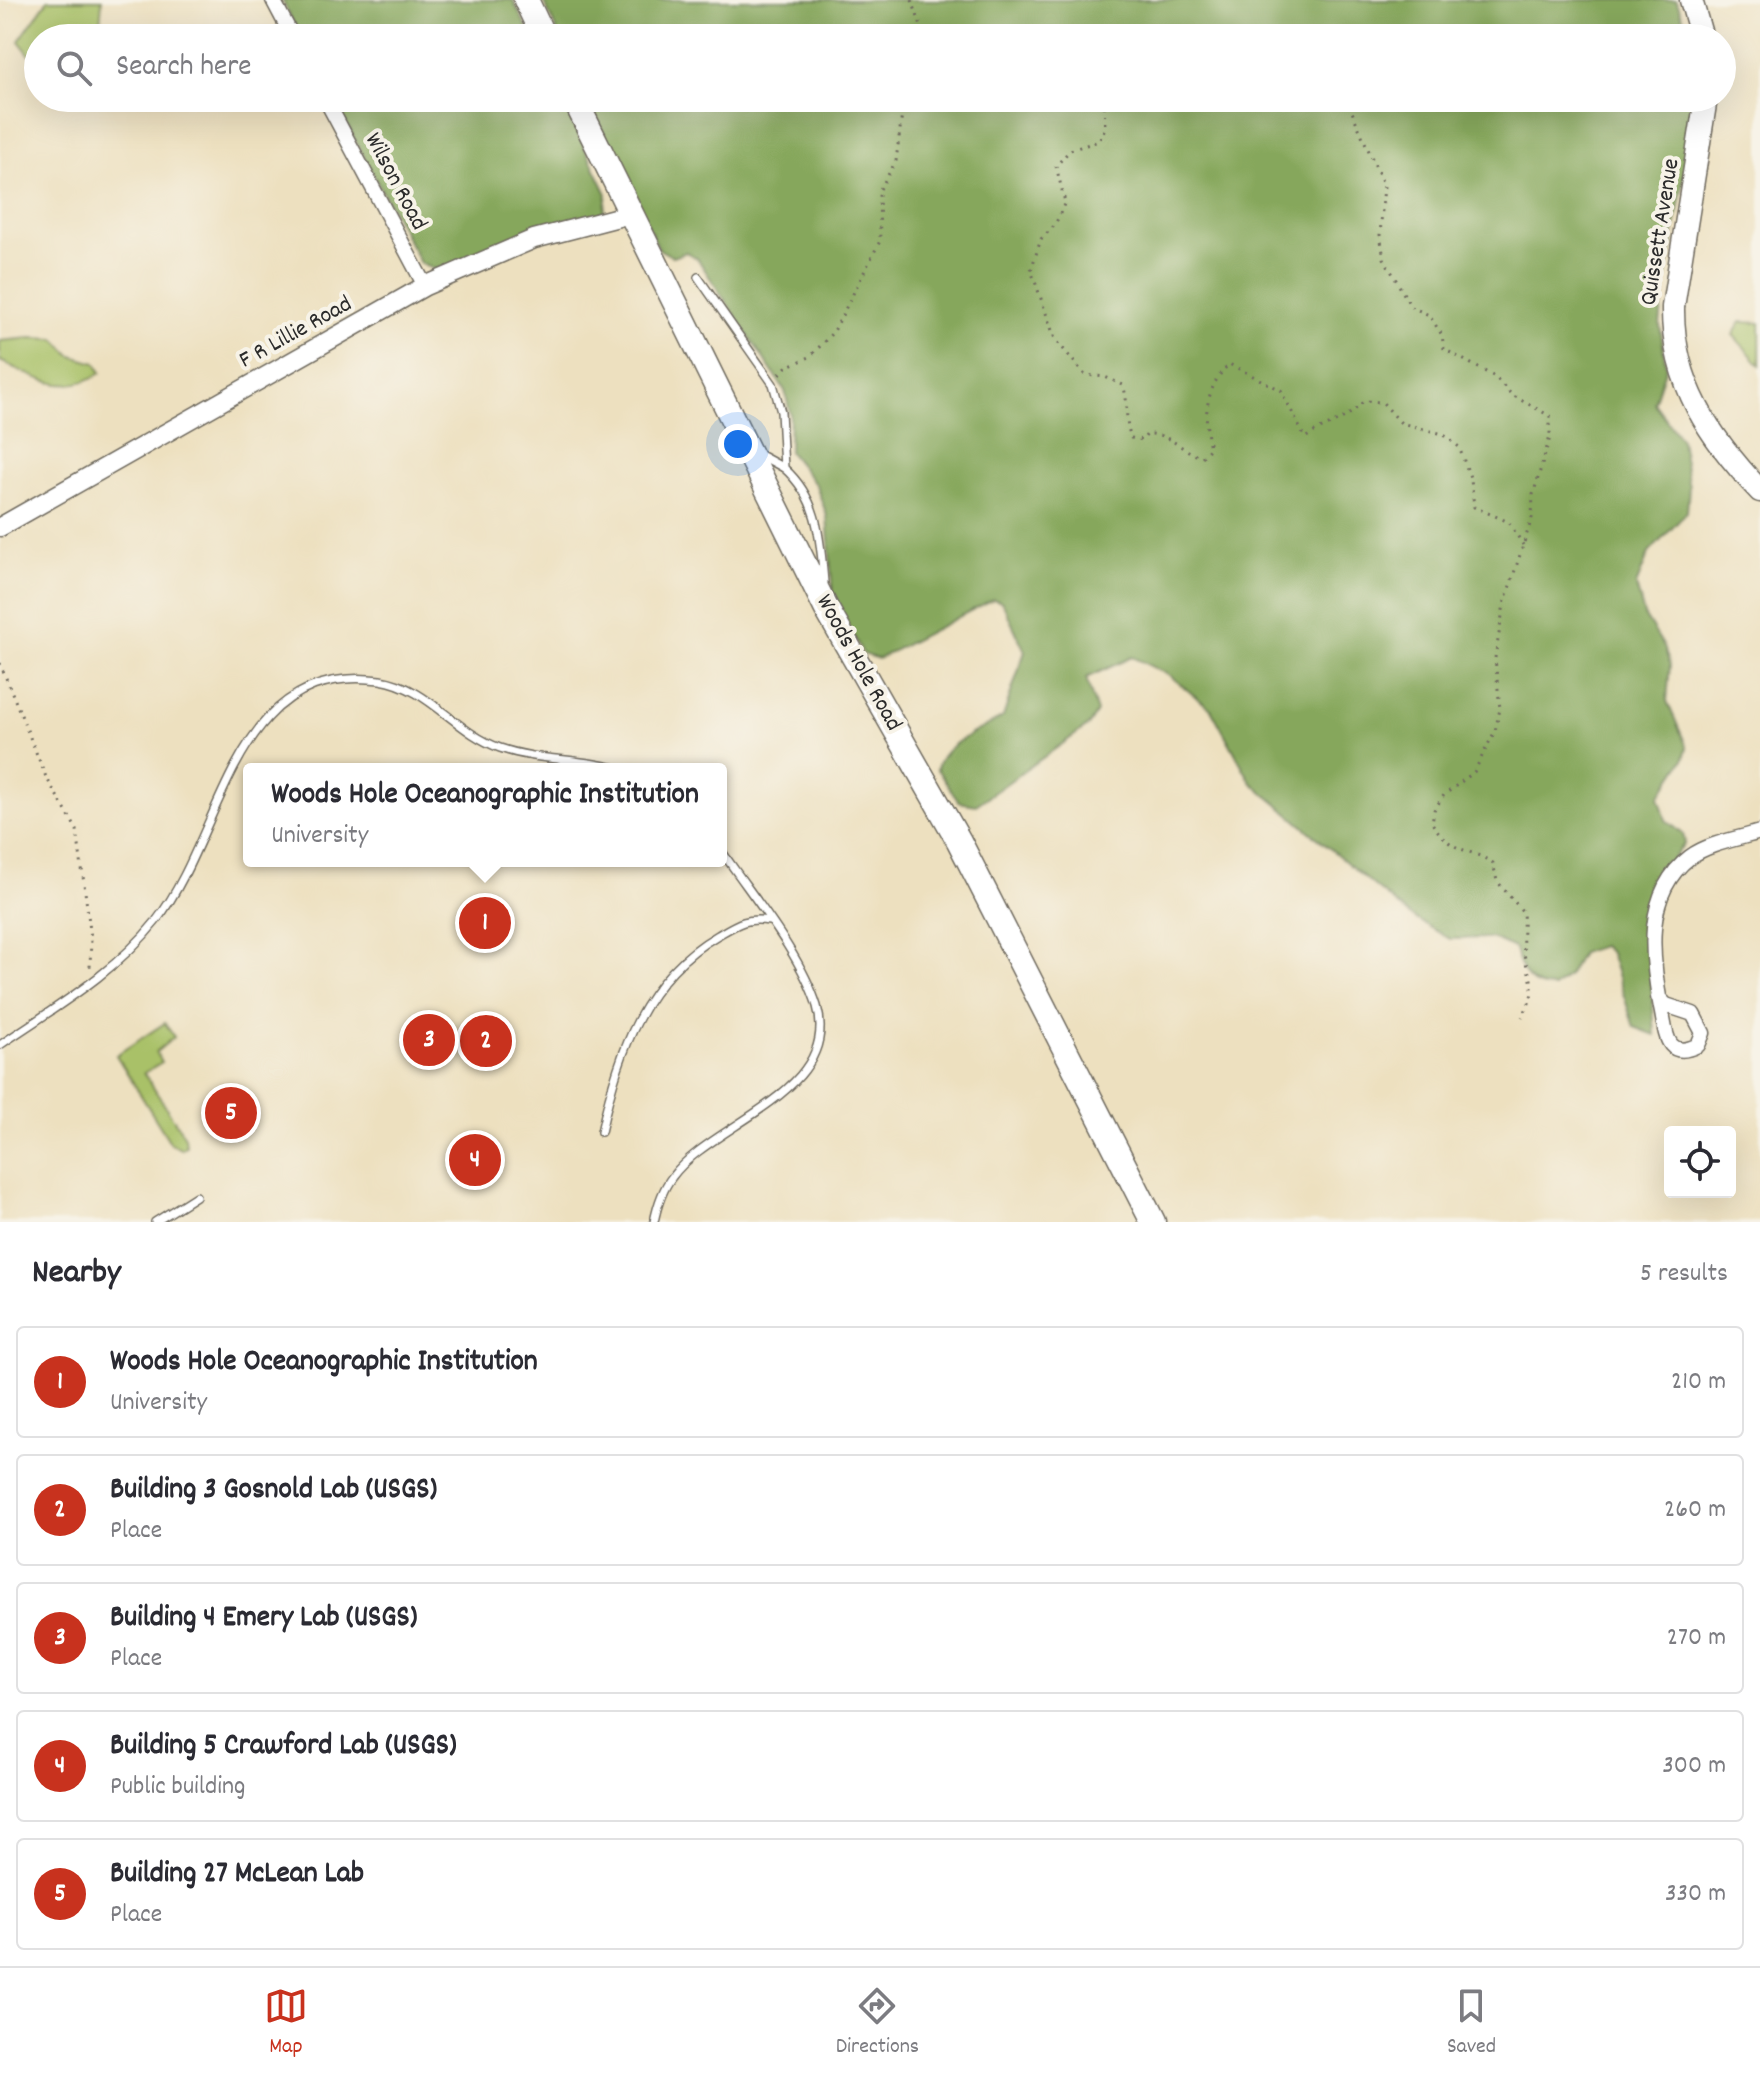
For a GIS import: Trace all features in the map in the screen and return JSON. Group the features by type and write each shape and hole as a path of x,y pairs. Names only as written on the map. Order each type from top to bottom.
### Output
{"highway":[{"path":"526,0 537,24"},
{"name":"Woods Hole Road","path":"581,112 826,608 964,850 1153,1222"}],"main road":[{"path":"1691,0 1698,24"},
{"name":"Quissett Avenue","path":"1704,112 1673,307 1674,344 1684,385 1696,409 1730,459 1760,491"}],"street":[{"path":"273,0 286,24"},
{"name":"Wilson Road","path":"332,112 425,286"},
{"name":"F R Lillie Road","path":"0,527 425,286 534,239 630,214"},
{"path":"1658,997 1654,974 1654,927 1660,897 1672,876 1704,849 1760,832"}],"lane":[{"path":"698,277 773,384 781,412 784,468"},
{"path":"746,448 784,468 797,480 819,524 826,608"},
{"path":"0,1045 128,952 167,906 195,856 242,751 258,727 277,707 317,683 363,679 401,685 428,700 469,733 502,749 584,763"},
{"path":"654,1222 662,1195 678,1170 788,1089 808,1066 818,1043 819,1018 814,998 769,921 727,859"},
{"path":"601,1132 611,1086 628,1040 666,974 695,949 749,918 769,921"},
{"path":"155,1222 196,1196"}],"path":[{"path":"912,0 920,24"},
{"path":"773,384 786,367 810,357 834,331 880,241 879,191 896,161 902,112"},
{"path":"1104,112 1105,128 1099,141 1070,150 1056,166 1065,202 1055,225 1041,239 1031,270 1055,339 1067,355 1085,375 1105,377 1123,385 1129,401 1123,416 1131,438 1143,440 1147,434 1162,433 1191,454 1202,457 1210,448 1205,408 1219,374 1229,364 1281,390 1305,438 1323,425 1338,424 1364,401 1382,402 1401,423 1443,434 1459,447 1471,480 1474,507 1509,522 1523,545"},
{"path":"1352,112 1384,186 1380,235 1384,258 1411,307 1429,315 1442,335 1444,349 1495,377 1512,395 1550,416 1550,437 1523,545 1504,604 1495,658 1500,709 1495,731 1474,772 1444,795 1434,810 1432,823 1450,845 1460,851 1477,853 1493,863 1497,881 1523,912 1523,947 1532,973 1533,998 1522,1017"},
{"path":"0,663 46,777 77,830 91,938 90,982"}],"green space":[{"path":"48,0 102,0 100,24 31,24"},
{"path":"282,0 513,0 525,24 294,24"},
{"path":"543,0 1676,0 1685,24 554,24"},
{"path":"340,112 568,112 607,194 604,212 444,269 436,270 420,263"},
{"path":"594,112 1694,112 1660,325 1666,367 1654,403 1681,440 1689,487 1687,512 1649,553 1636,585 1644,615 1664,647 1670,665 1667,701 1687,747 1684,759 1659,797 1666,820 1683,834 1685,842 1656,884 1646,909 1655,1035 1634,1027 1610,953 1602,946 1581,953 1568,976 1554,988 1544,987 1527,977 1514,948 1492,938 1450,939 1409,915 1251,782 1211,709 1169,675 1132,657 1086,678 1097,712 1089,725 976,805 959,802 937,769 940,760 954,745 1003,717 1025,651 1002,602 993,599 878,659 863,654 833,597 827,516 816,485 789,452 790,413 785,391 697,258 686,252 673,257 659,249"},
{"path":"1741,322 1760,323 1760,365 1733,335"},
{"path":"55,339 72,356 96,363 101,373 75,384 62,384 39,379 0,361 0,341"},
{"path":"165,1023 174,1037 156,1052 162,1062 144,1073 185,1137 186,1146 182,1149 171,1144 116,1055"}],"place":[{"name":"Woods Hole Oceanographic Institution","path":"485,923"},
{"name":"Building 4 Emery Lab (USGS)","path":"429,1040"},
{"name":"Building 3 Gosnold Lab (USGS)","path":"486,1041"},
{"name":"Building 27 McLean Lab","path":"231,1113"},
{"name":"Building 5 Crawford Lab (USGS)","path":"475,1160"}]}
